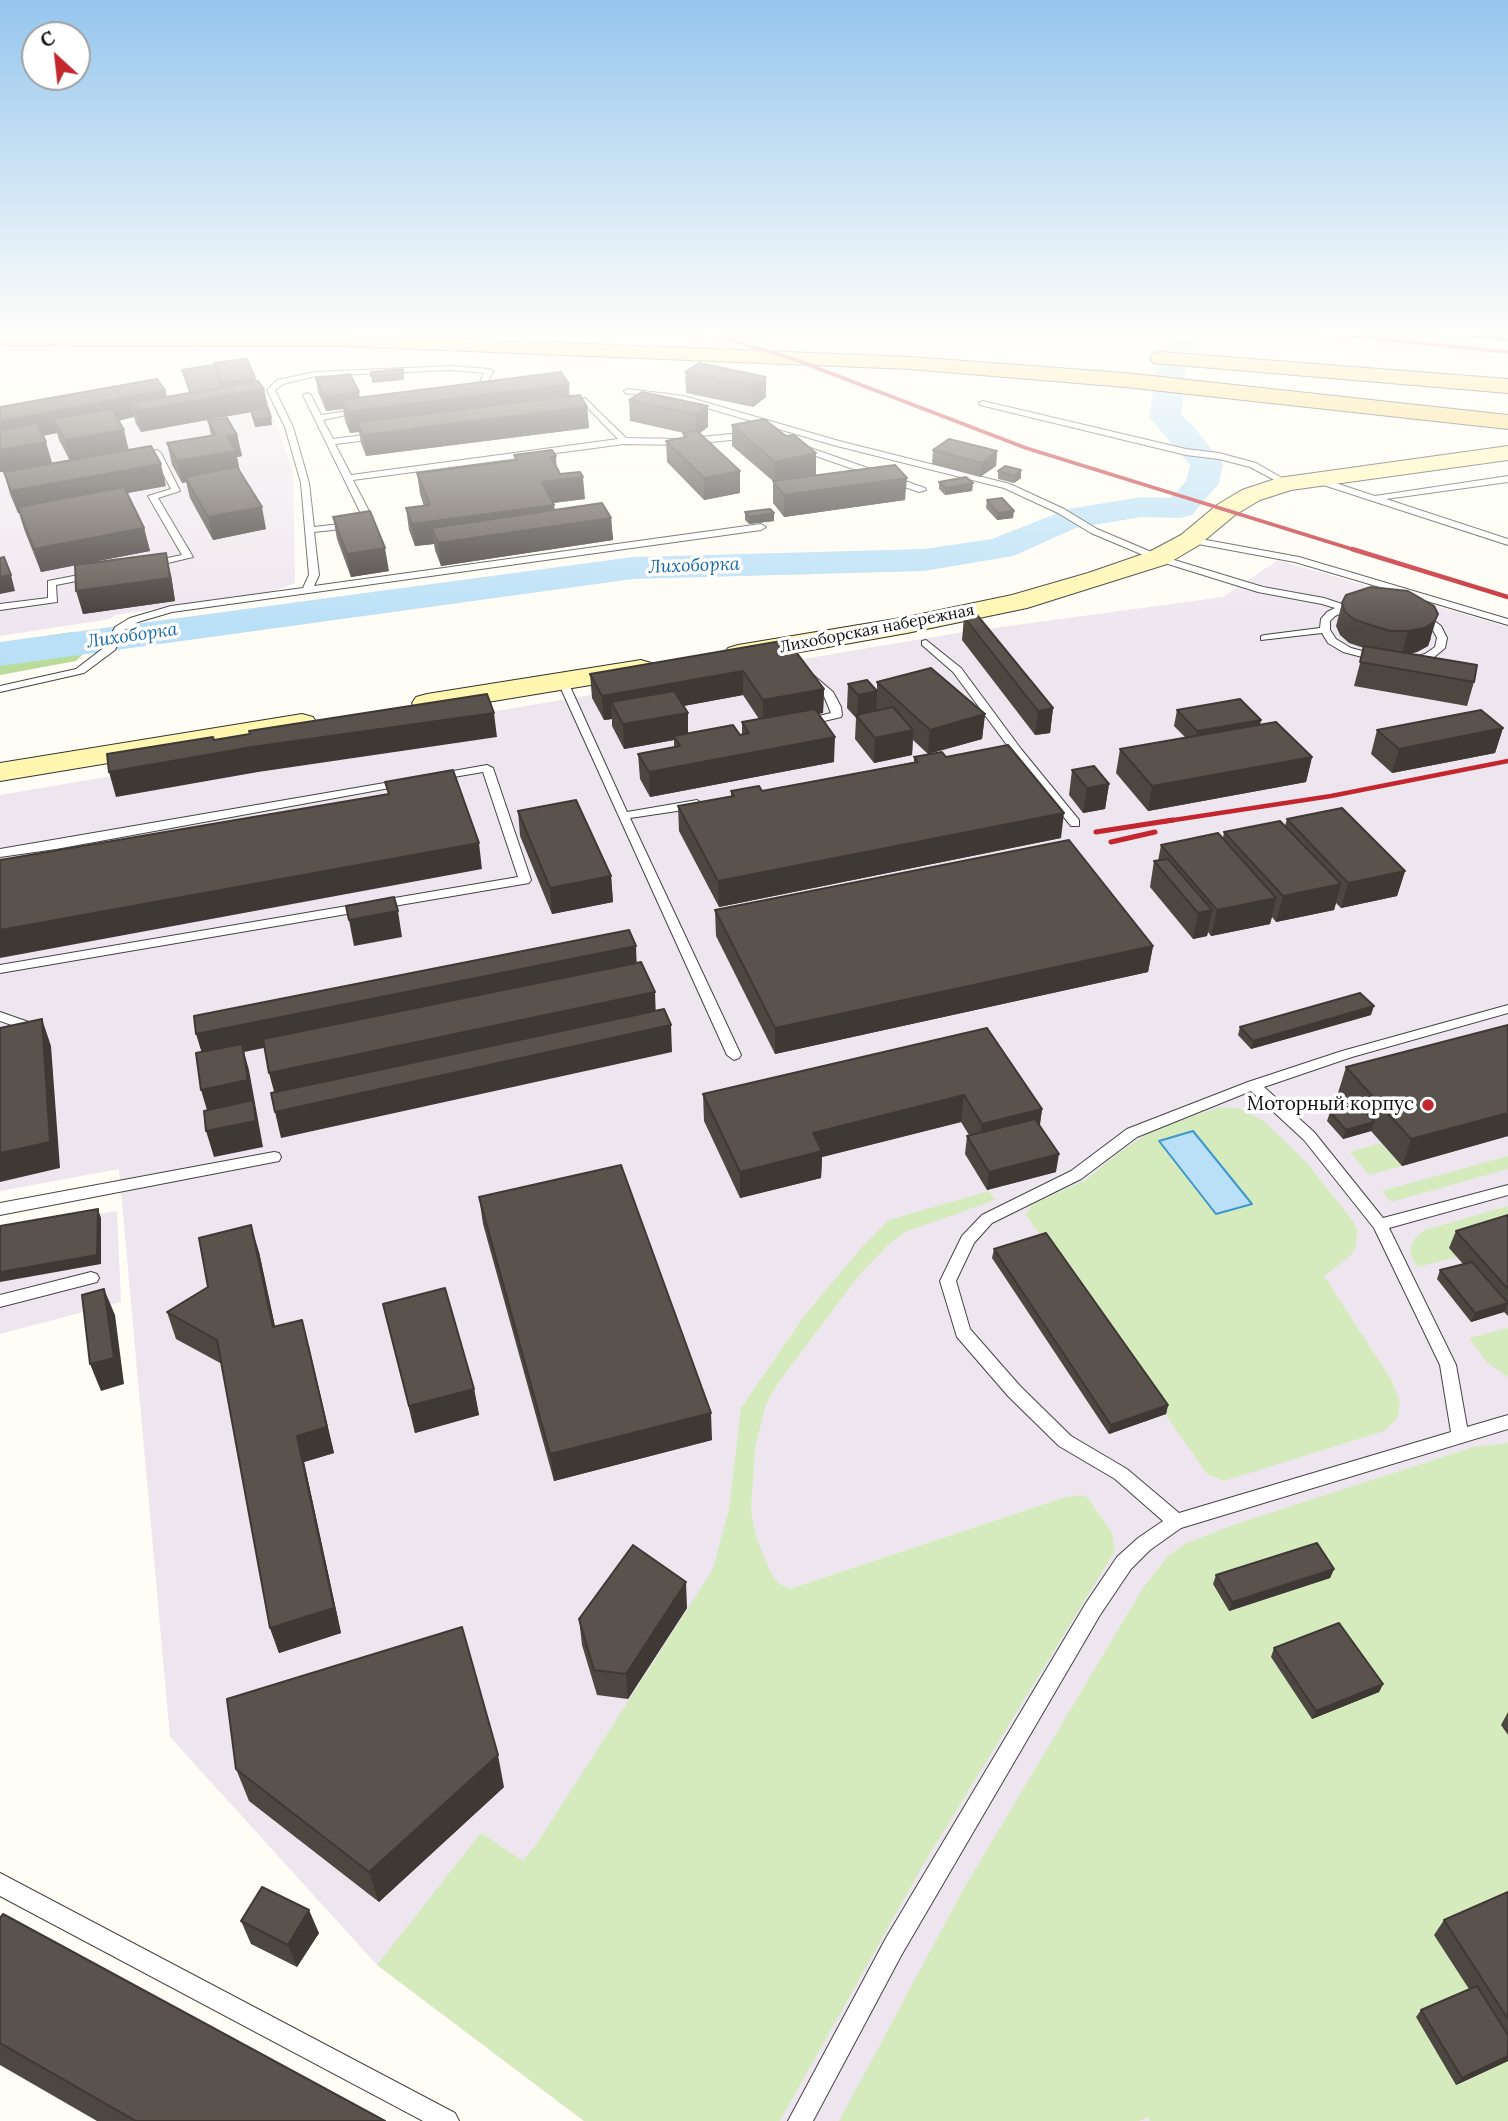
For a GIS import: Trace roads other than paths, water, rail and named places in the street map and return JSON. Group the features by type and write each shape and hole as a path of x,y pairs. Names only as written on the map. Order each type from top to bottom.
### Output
{"main road":[{"path":"1454,432 1508,439"}],"street":[{"name":"Лихоборская набережная","path":"714,658 785,651 1017,602 1158,558 1190,540 1226,510 1251,495 1287,483 1508,453"},
{"path":"400,708 674,664"},
{"path":"0,772 332,719"}],"lane":[{"path":"290,432 305,483 310,530 314,575 307,590"},
{"path":"310,530 359,524 368,519 325,432"},
{"path":"616,432 624,441"},
{"path":"798,432 1007,486 1060,511 1094,531 1158,558 1261,590 1324,601 1344,608"},
{"path":"1103,432 1253,465 1287,483"},
{"path":"348,478 624,441 682,442 761,434"},
{"path":"330,442 385,435"},
{"path":"786,443 922,490"},
{"path":"130,457 156,453 176,491 153,496 188,557 138,567"},
{"path":"1314,479 1508,542"},
{"path":"1369,498 1508,479"},
{"path":"0,689 80,671 111,648 119,629 134,620 171,609 761,527"},
{"path":"1190,540 1296,559 1508,622"},
{"path":"0,607 53,600 51,583 101,574"},
{"path":"1384,606 1424,618 1437,628 1442,638 1440,648 1429,656 1390,661 1347,650 1332,641 1325,630 1325,621 1331,614 1344,608 1384,606"},
{"path":"1265,638 1325,630"},
{"path":"926,643 957,670 1017,751 1076,823"},
{"path":"786,726 837,715 829,694 804,670"},
{"path":"563,682 734,1055"},
{"path":"990,755 1017,751"},
{"path":"0,853 487,768 525,880 0,969"},
{"path":"623,816 704,803"},
{"path":"1177,1522 1121,1474 1065,1441 1014,1391 963,1332 948,1281 968,1240 987,1219 1076,1175 1132,1133 1254,1085 1346,1054 1508,1009"},
{"path":"0,1016 35,1029"},
{"path":"1254,1085 1309,1136 1380,1225 1448,1365 1460,1434"},
{"path":"0,1209 274,1157"},
{"path":"1380,1225 1508,1190"},
{"path":"0,1301 90,1278"},
{"path":"800,2121 894,1946 1093,1609 1124,1563 1144,1544 1177,1522 1460,1434 1508,1422"},
{"path":"0,1884 447,2121"}],"water":[{"path":"1193,1131 1252,1204 1216,1214 1159,1141"}],"waterway":[{"name":"Лихоборка","path":"0,654 633,568 924,560 1000,548 1068,519 1141,507 1180,508 1202,483 1207,464 1181,432"}],"railway":[{"path":"984,432 1026,448 1358,551"},
{"path":"1352,549 1508,597"},
{"path":"1161,822 1331,796 1508,761"},
{"path":"1096,832 1173,820"},
{"path":"1111,842 1155,832"}],"place":[{"name":"Моторный корпус","path":"1428,1105"}]}
